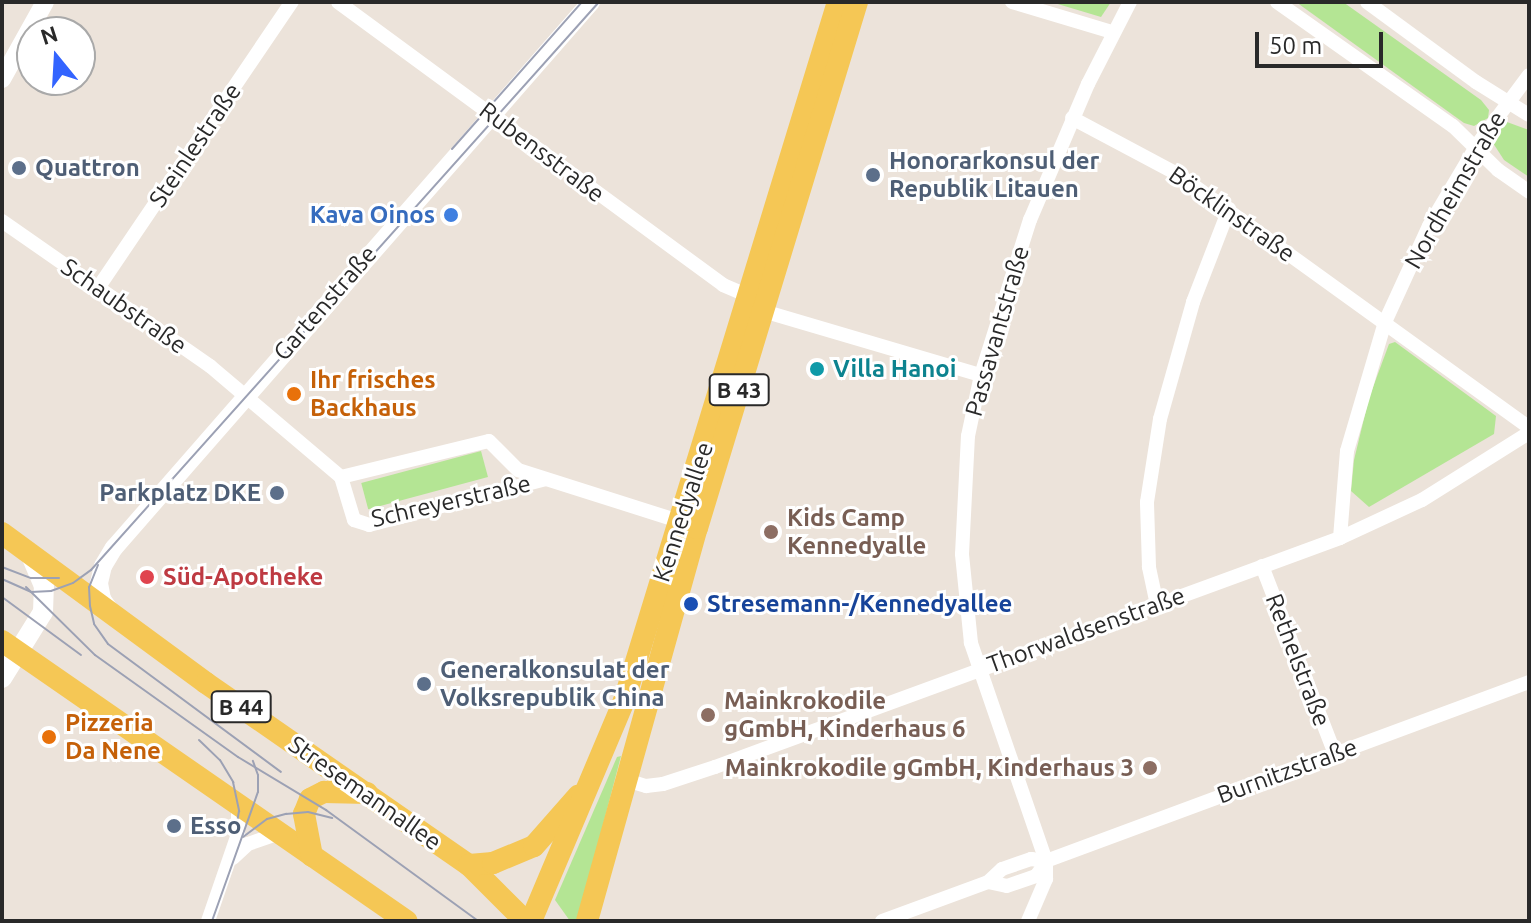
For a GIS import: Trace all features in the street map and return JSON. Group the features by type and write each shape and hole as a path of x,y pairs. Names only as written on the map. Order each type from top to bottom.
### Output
{"main road":[{"name":"Kennedyallee","path":"587,921 697,528 838,2"},
{"name":"Kennedyallee","path":"531,921 624,701 857,2"},
{"name":"Stresemannallee","path":"2,533 116,617 469,865 525,921"},
{"path":"2,678 11,647 39,623 44,606 44,586 30,553"},
{"path":"11,647 407,921"},
{"path":"469,865 493,863 534,846 591,781"},
{"path":"312,856 304,814 310,799 324,792 369,793"}],"street":[{"path":"2,79 45,2"},
{"name":"Steinlestraße","path":"98,288 292,2"},
{"name":"Rubensstraße","path":"338,2 723,285 756,303 981,375"},
{"name":"Gartenstraße","path":"116,617 101,595 100,577 105,561 244,395 591,2"},
{"path":"1012,2 1112,32"},
{"name":"Passavantstraße","path":"1046,861 978,668 968,625 962,526 968,436 981,375 1022,244 1072,118 1112,32 1130,2"},
{"path":"1277,2 1477,145 1498,170 1529,192"},
{"path":"1367,2 1507,103 1529,115"},
{"name":"Nordheimstraße","path":"1340,538 1347,451 1385,322 1429,226 1477,145 1529,75"},
{"name":"Böcklinstraße","path":"1072,118 1155,161 1229,209 1529,430"},
{"path":"1157,605 1149,567 1147,502 1160,419 1181,339 1229,209"},
{"name":"Schaubstraße","path":"2,221 210,366 244,395"},
{"path":"244,395 341,477"},
{"name":"Thorwaldsenstraße","path":"626,780 646,786 663,784 1340,538 1422,500 1529,430"},
{"name":"Schreyerstraße","path":"545,479 369,525 354,520 341,477 482,441 493,443 518,470 682,522"},
{"name":"Rethelstraße","path":"1262,566 1335,754"},
{"name":"Burnitzstraße","path":"882,921 988,882 1002,869 1031,859 1046,861 1529,682"},
{"path":"208,921 239,828 238,803"},
{"path":"229,864 248,844 280,833"},
{"path":"1028,921 1046,879 1046,861"},
{"path":"598,887 599,921"}],"green space":[{"path":"1051,2 1111,2 1101,17"},
{"path":"1296,2 1343,2 1481,100 1489,110 1488,118 1474,126 1464,123"},
{"path":"1507,122 1529,130 1529,177 1504,160 1493,143 1493,134"},
{"path":"1395,342 1496,416 1494,434 1369,507 1351,491 1354,460 1369,398 1389,344"},
{"path":"481,451 488,477 368,509 361,483"},
{"path":"621,756 578,921 570,921 555,900 617,757"}],"tram line":[{"path":"452,149 582,2"},
{"path":"2,579 31,592 51,591 73,583 91,570 599,2"},
{"path":"98,565 89,587 90,606 94,624 108,644 281,772"},
{"path":"2,567 31,578 59,578"},
{"path":"26,587 95,655 238,757 326,810 478,921"},
{"path":"2,597 81,655"},
{"path":"199,740 220,760 233,782 239,811 235,834"},
{"path":"212,921 258,792 258,775 253,761"},
{"path":"243,837 267,819 286,814 308,812 332,818"}],"place":[{"name":"Quattron","path":"19,168"},
{"name":"Honorarkonsul der Republik Litauen","path":"873,175"},
{"name":"Kava Oinos","path":"451,215"},
{"name":"Villa Hanoi","path":"817,369"},
{"name":"Ihr frisches Backhaus","path":"294,394"},
{"name":"Parkplatz DKE","path":"277,493"},
{"name":"Kids Camp Kennedyalle","path":"771,532"},
{"name":"Süd-Apotheke","path":"147,577"},
{"name":"Stresemann-/Kennedyallee","path":"691,604"},
{"name":"Generalkonsulat der Volksrepublik China","path":"424,684"},
{"name":"Mainkrokodile gGmbH, Kinderhaus 6","path":"708,715"},
{"name":"Pizzeria Da Nene","path":"49,737"},
{"name":"Mainkrokodile gGmbH, Kinderhaus 3","path":"1150,768"},
{"name":"Esso","path":"174,826"}]}
